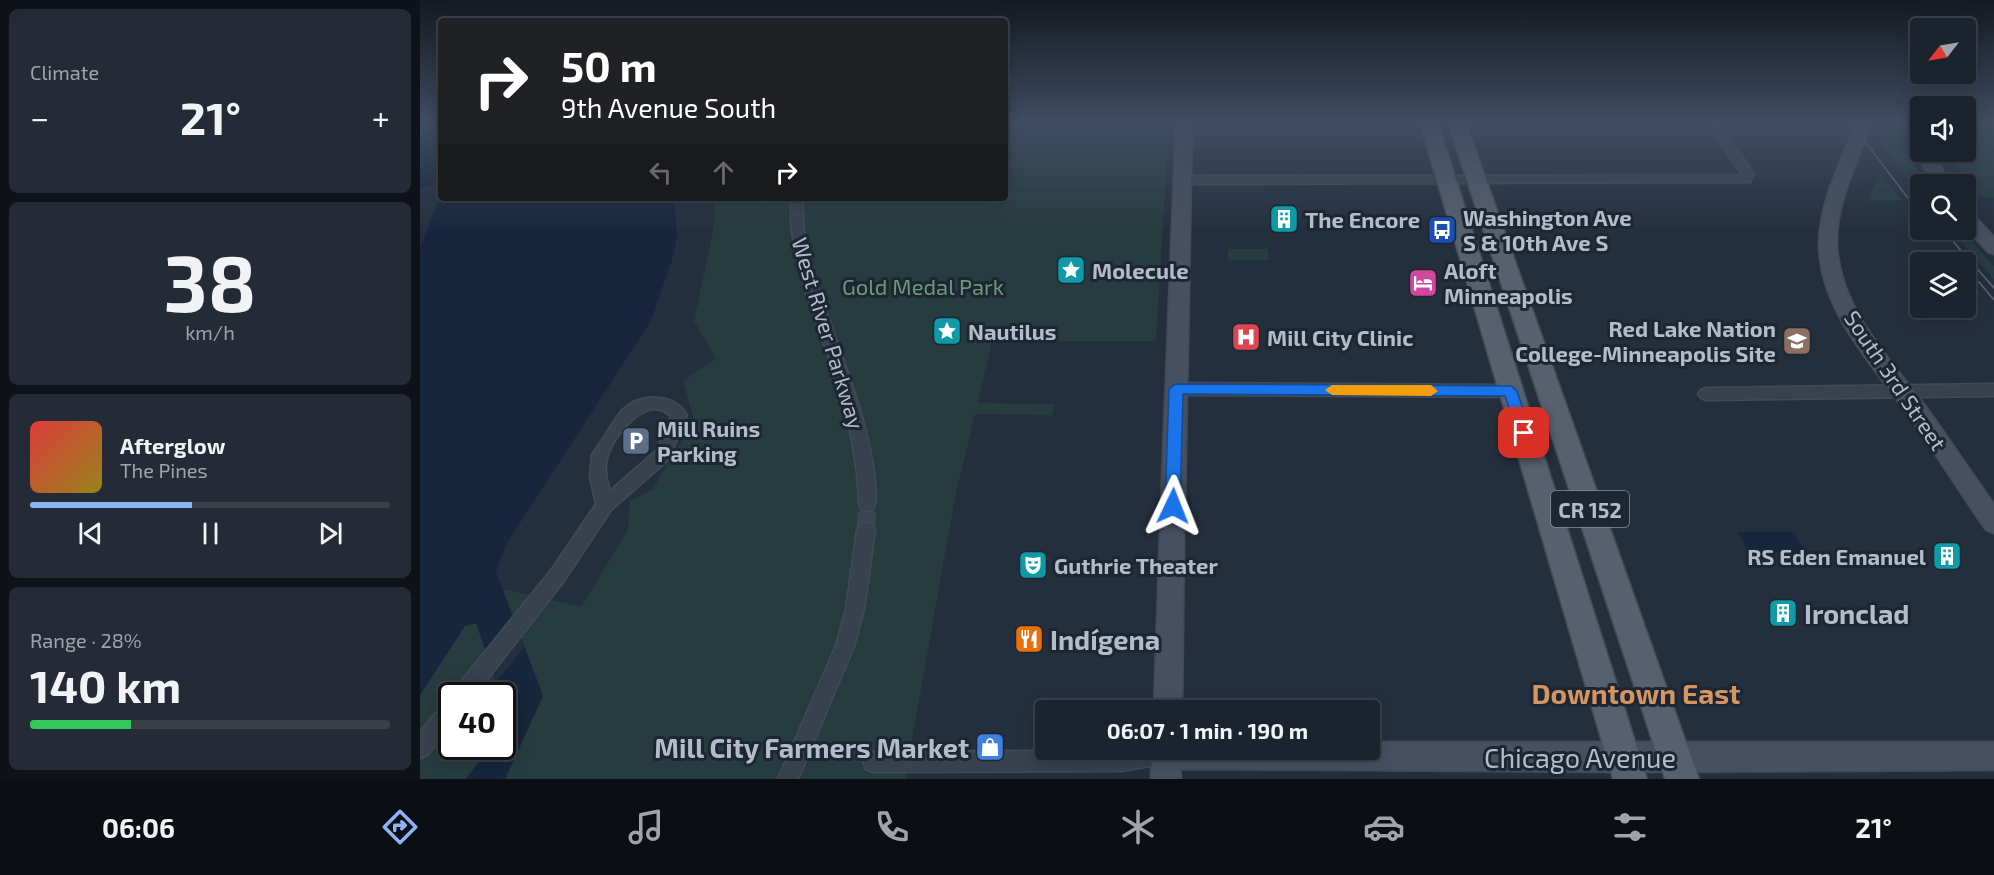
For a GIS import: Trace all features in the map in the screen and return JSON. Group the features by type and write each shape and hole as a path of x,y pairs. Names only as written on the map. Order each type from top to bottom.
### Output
{"main road":[{"name":"CR 152","path":"1440,159 1627,769"},
{"name":"CR 152","path":"1470,159 1679,768"}],"street":[{"path":"1173,506 1182,159"},
{"path":"1181,180 1746,179 1748,174 1738,159"},
{"name":"South 3rd Street","path":"1851,159 1830,220 1828,245 1831,272 1839,294 1867,344 1994,523"},
{"name":"West River Parkway","path":"797,201 797,233 802,262 857,417 868,478 867,504"},
{"path":"1976,228 1994,248"},
{"path":"1176,389 1511,391"},
{"path":"1706,394 1994,390"},
{"path":"473,682 558,575 605,505 663,454 679,415 673,406 660,402 643,406 625,415 598,460 605,505"},
{"path":"788,779 845,646 855,609 866,530"},
{"path":"1168,700 1172,534"},
{"path":"420,748 438,726"},
{"name":"Chicago Avenue","path":"1166,761 1627,769 1994,756"},
{"path":"873,762 1166,761"}],"green space":[{"name":"Gold Medal Park","path":"1008,159 1167,159 1156,341 992,341 978,403 1054,404 1052,415 975,414 955,498 905,779 505,779 514,760 516,760 516,755 543,696 502,589 581,607 628,530 630,501 652,490 694,420 683,381 716,358 694,321 713,232 715,201 1008,201"},
{"path":"1892,159 1910,159 1910,162 1913,162 1919,174 1910,174 1910,180"},
{"path":"1994,159 1994,198 1976,196 1976,174 1961,174 1955,162"},
{"path":"1881,173 1902,200 1869,201"},
{"path":"1960,240 1971,240 1994,266 1994,280 1976,259 1976,252 1970,252"},
{"path":"1228,249 1268,249 1269,260 1228,260"},
{"path":"472,622 476,623 497,682 438,682 438,760 480,760 466,779 420,779 420,695 465,626"}],"water":[{"path":"420,159 438,159 438,186 437,182 420,189"},
{"path":"438,200 674,201 677,236 673,257 651,321 505,546 496,571 543,696 516,755 516,682 497,682 476,623 465,626 420,695 420,249"},
{"path":"1738,532 1794,532 1805,552 1748,552"},
{"path":"480,760 514,760 505,779 466,779"}],"pier":[{"path":"513,617 524,647 497,681 486,650"}],"tunnel":[{"path":"867,504 867,512"},
{"path":"1173,505 1173,512"},
{"path":"866,530 867,512"},
{"path":"1172,534 1173,512"}],"tram line":[{"path":"1879,159 1910,201"},
{"path":"1952,240 1994,288"},
{"path":"1979,282 1994,300"}],"slow traffic":[{"path":"1332,390 1431,391"}],"place":[{"name":"The Encore","path":"1284,219"},
{"name":"Washington Ave S & 10th Ave S","path":"1442,230"},
{"name":"Molecule","path":"1071,270"},
{"name":"Aloft Minneapolis","path":"1423,283"},
{"name":"Nautilus","path":"947,331"},
{"name":"Mill City Clinic","path":"1246,337"},
{"name":"Red Lake Nation College-Minneapolis Site","path":"1797,341"},
{"name":"Mill Ruins Parking","path":"636,441"},
{"name":"RS Eden Emanuel","path":"1947,556"},
{"name":"Guthrie Theater","path":"1033,565"},
{"name":"Ironclad","path":"1783,613"},
{"name":"Indígena","path":"1029,639"},
{"name":"Mill City Farmers Market","path":"990,747"}],"district":[{"name":"Downtown East","path":"1636,693"}],"route":[{"path":"1173,506 1176,389 1511,391 1524,433"}]}
